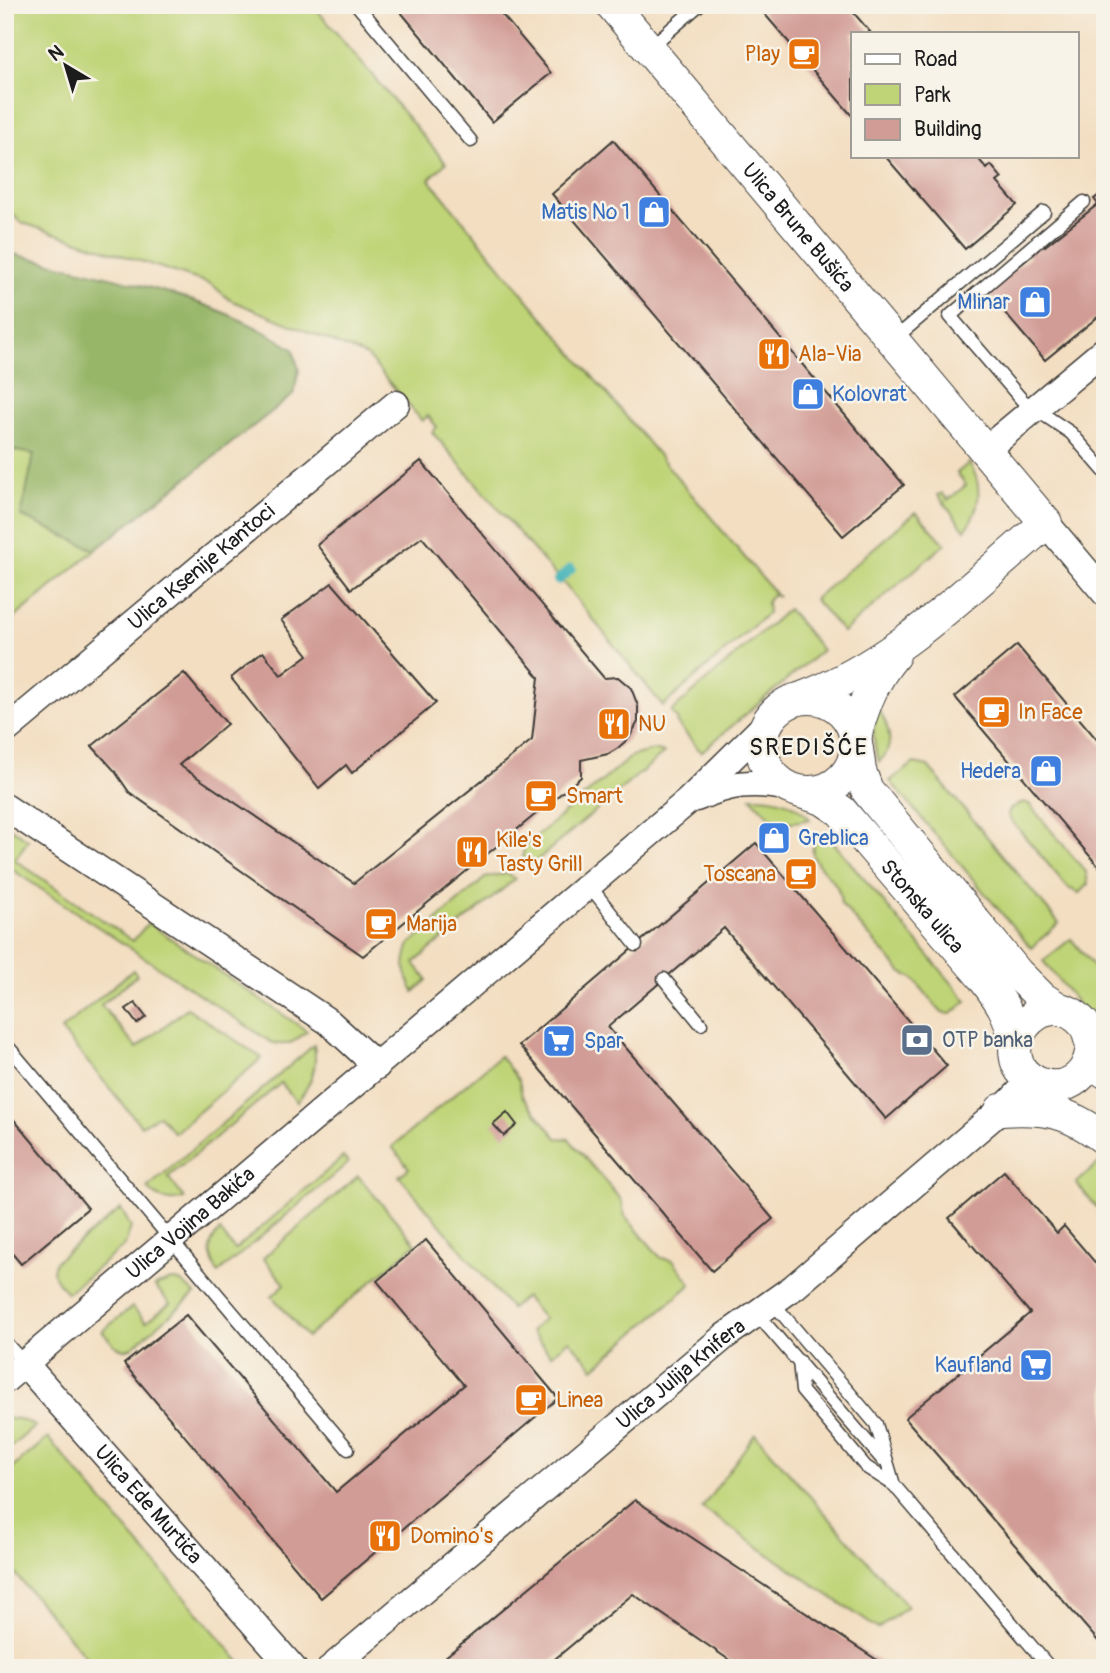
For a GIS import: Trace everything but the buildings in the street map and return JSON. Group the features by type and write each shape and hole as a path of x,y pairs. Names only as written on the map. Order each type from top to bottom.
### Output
{"street":[{"name":"Ulica Brune Bušića","path":"612,5 1105,593"},
{"path":"984,451 1105,350"},
{"name":"Ulica Ksenije Kantoci","path":"5,731 396,404"},
{"name":"Stonska ulica","path":"802,698 834,686 904,643 1046,523"},
{"name":"Stonska ulica","path":"794,789 823,799 841,811 1003,1003 1013,1024 1017,1059 1022,1071 1043,1083 1077,1079 1086,1070 1091,1058 1098,1059 1083,1024 1073,1015 1042,998 1017,973 867,790 860,771 856,741 864,704 875,680 904,643"},
{"path":"802,698 823,699 842,709 851,721 856,741 853,764 844,777 832,787 817,792 794,789 775,778 762,753 766,724 781,707 802,698"},
{"name":"Ulica Vojina Bakića","path":"15,1372 688,801 766,724"},
{"name":"Ulica Vojina Bakića","path":"688,801 725,787 757,782 794,789"},
{"path":"5,807 329,1022 377,1066"},
{"path":"1015,1046 1018,1033 1025,1022 1035,1014 1061,1010"},
{"path":"1043,1083 1087,1105 1105,1129"},
{"name":"Ulica Julija Knifera","path":"331,1668 725,1336 765,1308 1001,1110 1043,1083"},
{"path":"1001,1110 1033,1108 1050,1111 1077,1121 1105,1139"},
{"name":"Ulica Ede Murtića","path":"15,1372 293,1668"}],"lane":[{"path":"357,5 471,141"},
{"path":"648,49 699,5"},
{"path":"1083,202 950,316 1022,400 1071,433 1105,472"},
{"path":"892,341 1044,212"},
{"path":"589,886 636,945"},
{"path":"664,979 701,1024"},
{"path":"5,1043 348,1449"},
{"path":"765,1308 799,1361 887,1465"},
{"path":"765,1308 876,1424 894,1485"},
{"name":"Ulica Ede Murtića","path":"5,1342 15,1372"},
{"path":"799,1361 802,1391 866,1467 894,1485 1050,1668"}],"green space":[{"path":"5,5 313,5 446,163 429,179 778,597 772,594 767,602 768,613 663,706 560,579 574,569 571,565 557,577 432,432 437,427 428,416 422,421 367,356 230,300 211,284 23,223 5,209"},
{"path":"5,252 154,288 191,300 260,330 293,349 299,370 293,395 95,550 21,516 34,454 5,449"},
{"path":"5,449 35,454 21,516 95,550 5,626"},
{"path":"969,463 977,480 978,497 974,514 965,530 938,495 942,493 948,500 966,485 957,473"},
{"path":"916,512 945,544 843,632 814,599"},
{"path":"788,609 822,650 701,752 671,712"},
{"path":"878,708 889,735 888,749 879,762 874,735"},
{"path":"654,750 664,753 529,867 523,857 526,845 632,756"},
{"path":"914,763 928,766 1059,923 1031,948 890,781"},
{"path":"751,797 784,801 798,808 810,819 790,822 776,820"},
{"path":"1023,802 1029,804 1086,872 1088,884 1079,893 1068,888 1010,819 1010,809"},
{"path":"5,824 28,840 15,860 133,941 148,923 307,1031 291,1043 271,1042 23,877 5,864"},
{"path":"821,834 827,835 967,1001 951,1014 942,1013 913,978 902,973 841,904 837,887 813,856 815,842"},
{"path":"506,873 515,879 414,963 427,980 414,992 405,969 410,944 485,878"},
{"path":"1071,939 1105,980 1105,1037 1043,961"},
{"path":"133,970 137,975 101,1005 137,1048 187,1008 262,1058 174,1133 159,1115 141,1126 61,1030"},
{"path":"314,1045 312,1075 297,1102 281,1083 168,1177 184,1198 164,1199 147,1188"},
{"path":"500,1056 519,1081 522,1096 557,1138 569,1139 621,1200 625,1216 661,1258 673,1260 691,1284 594,1368 569,1340 551,1355 531,1331 544,1319 525,1297 511,1309 399,1176 409,1168 392,1147"},
{"path":"343,1157 348,1163 218,1273 210,1251 212,1241 220,1231 235,1250"},
{"path":"1099,1163 1105,1169 1105,1217 1076,1183"},
{"path":"358,1176 416,1244 307,1337 272,1296 285,1284 263,1258"},
{"path":"121,1209 131,1227 125,1245 67,1293 54,1274 56,1261"},
{"path":"171,1280 180,1281 195,1294 131,1348 124,1350 114,1345 102,1331 132,1307 146,1322 170,1304 155,1286"},
{"path":"5,1418 20,1419 35,1426 5,1452"},
{"path":"755,1434 907,1606 878,1629 702,1508"},
{"path":"48,1438 242,1664 238,1668 95,1668 5,1562 5,1474"}],"waterway":[{"path":"558,580 571,569"}],"place":[{"name":"Play","path":"804,54"},
{"name":"Matis No 1","path":"654,212"},
{"name":"Mlinar","path":"1035,302"},
{"name":"Ala-Via","path":"774,354"},
{"name":"Kolovrat","path":"808,394"},
{"name":"In Face","path":"994,712"},
{"name":"NU","path":"614,724"},
{"name":"Hedera","path":"1046,771"},
{"name":"Smart","path":"541,796"},
{"name":"Greblica","path":"774,838"},
{"name":"Kile's Tasty Grill","path":"472,852"},
{"name":"Toscana","path":"801,874"},
{"name":"Marija","path":"381,924"},
{"name":"OTP banka","path":"917,1040"},
{"name":"Spar","path":"559,1041"},
{"name":"Kaufland","path":"1036,1365"},
{"name":"Linea","path":"531,1400"},
{"name":"Domino's","path":"385,1536"}],"district":[{"name":"SREDIŠĆE","path":"809,747"}]}
